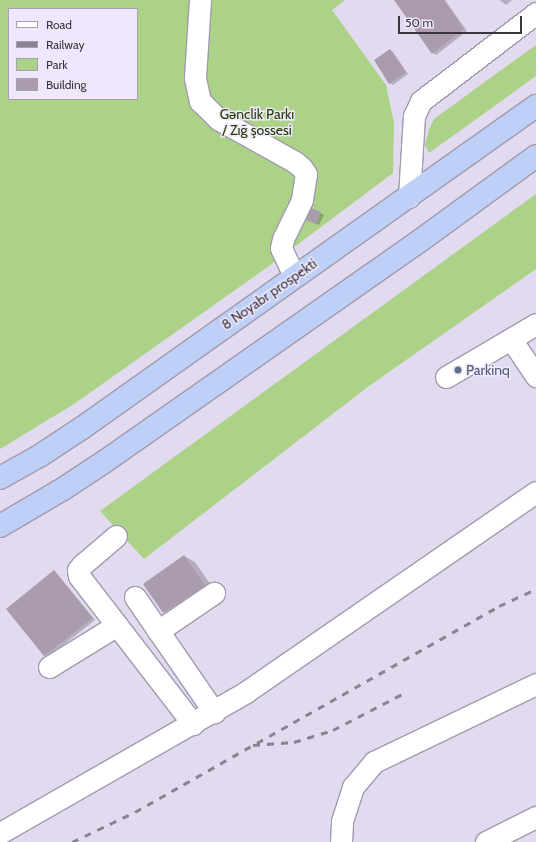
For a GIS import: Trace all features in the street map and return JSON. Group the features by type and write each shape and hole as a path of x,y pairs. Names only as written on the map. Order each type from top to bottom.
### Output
{"highway":[{"name":"8 Noyabr prospekti","path":"0,478 82,428 294,276 409,197 536,106"},
{"path":"0,526 37,505 104,462 536,156"}],"street":[{"path":"200,0 195,78 200,101 218,118 295,162 306,174 302,200 283,239 281,248 294,276"},
{"path":"409,197 414,116 421,101 536,13"},
{"path":"446,377 536,324"},
{"path":"511,339 536,376"},
{"path":"0,833 214,712 303,654 536,492"},
{"path":"116,536 82,565 78,570 79,576 193,724"},
{"path":"158,632 214,593"},
{"path":"135,597 214,712"},
{"path":"49,667 117,625"},
{"path":"341,842 342,821 353,787 374,762 536,684"},
{"path":"486,842 536,817"}],"green space":[{"name":"Gənclik Parkı / Zığ şossesi","path":"0,0 345,0 332,10 386,85 394,123 393,173 269,266 74,404 0,449"},
{"path":"536,45 536,76 429,153 425,145 429,129 434,119"},
{"path":"536,194 536,269 369,386 144,559 100,511"}],"building":[{"path":"394,0 444,0 464,29 432,54"},
{"path":"390,49 406,72 389,84 374,60"},
{"path":"311,208 321,212 316,224 306,220"},
{"path":"184,555 205,585 163,613 143,584"},
{"path":"54,570 93,618 44,656 6,609"}],"railway":[{"path":"257,743 499,606 536,589"},
{"path":"72,842 135,812 253,745 294,742 333,730 404,693"}],"place":[{"name":"Parkinq","path":"458,370"}]}
